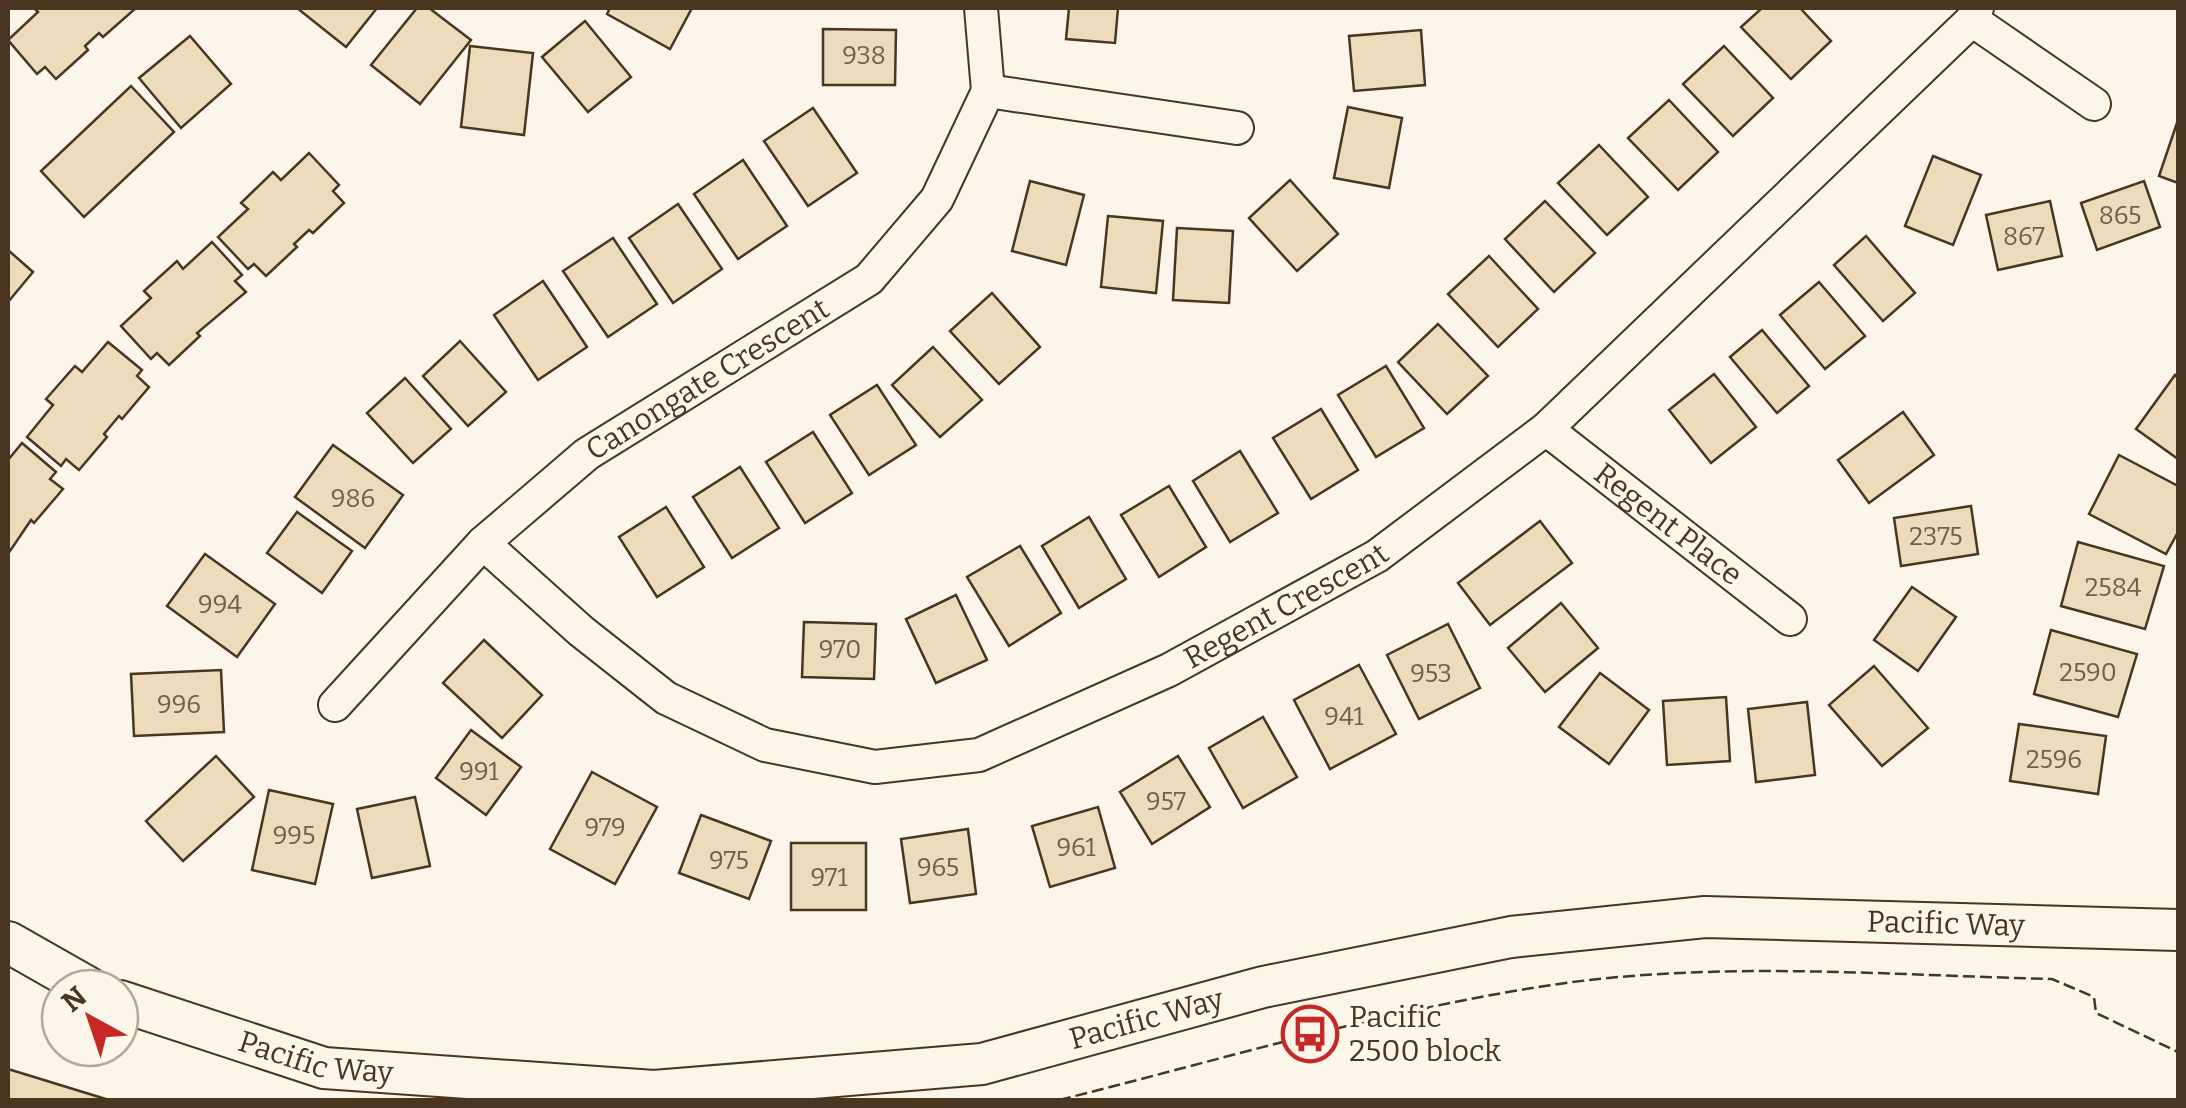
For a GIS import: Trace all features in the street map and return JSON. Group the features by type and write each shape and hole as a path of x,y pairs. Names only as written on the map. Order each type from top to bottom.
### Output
{"street":[{"name":"Canongate Crescent","path":"335,705 482,543 587,454 869,279 938,199 988,92 981,8"},
{"name":"Regent Crescent","path":"482,543 581,631 666,698 766,745 875,767 979,755 1168,670 1378,556 1546,429 1975,14 2094,104"},
{"path":"988,92 1237,128"},
{"name":"Regent Place","path":"1546,429 1790,619"},
{"name":"Pacific Way","path":"140,1008 324,1068 654,1091 982,1064 1263,987 1511,937 1705,917 2178,930"},
{"path":"8,942 54,968"}],"building":[{"path":"34,8 136,8 103,37 99,33 85,46 88,50 56,79 45,67 37,74 8,40 38,12"},
{"path":"297,8 377,8 346,47"},
{"path":"417,8 429,8 471,40 420,104 371,65"},
{"path":"610,8 692,8 670,49 607,14"},
{"path":"1069,8 1118,8 1115,43 1066,39"},
{"path":"1762,8 1800,8 1831,41 1791,79 1741,27"},
{"path":"585,21 631,77 588,112 542,57"},
{"path":"823,29 896,30 895,85 823,85"},
{"path":"1421,30 1425,85 1354,91 1349,36"},
{"path":"190,36 231,84 181,128 139,78"},
{"path":"470,46 533,53 524,135 461,127"},
{"path":"1724,46 1773,98 1733,136 1683,84"},
{"path":"131,86 174,132 84,217 41,171"},
{"path":"1669,100 1718,152 1678,190 1628,138"},
{"path":"1348,107 1402,118 1389,188 1334,178"},
{"path":"813,108 857,173 808,206 764,141"},
{"path":"2178,120 2178,183 2159,176"},
{"path":"1599,145 1648,197 1607,235 1558,183"},
{"path":"309,153 339,185 333,191 344,203 313,233 309,230 294,244 297,247 266,276 254,264 248,269 218,237 248,209 241,203 273,172 281,180"},
{"path":"1933,156 1981,175 1953,245 1905,226"},
{"path":"743,160 787,226 738,259 694,194"},
{"path":"1290,180 1338,234 1297,271 1249,218"},
{"path":"1030,181 1084,195 1066,265 1012,251"},
{"path":"2144,181 2160,227 2097,250 2081,203"},
{"path":"1545,201 1595,253 1554,292 1505,239"},
{"path":"2050,201 2062,256 1998,270 1986,215"},
{"path":"678,204 722,269 673,303 629,238"},
{"path":"1108,216 1163,221 1156,293 1101,287"},
{"path":"1177,228 1233,231 1229,303 1173,300"},
{"path":"1866,236 1915,293 1883,321 1834,265"},
{"path":"613,238 657,304 608,337 563,271"},
{"path":"212,242 242,275 235,281 246,292 197,333 200,336 169,365 157,353 151,359 121,326 151,298 144,291 177,261 183,269"},
{"path":"8,250 33,272 8,302"},
{"path":"1489,256 1538,309 1498,347 1448,294"},
{"path":"543,281 587,347 538,380 494,315"},
{"path":"1819,282 1865,336 1825,369 1780,315"},
{"path":"992,293 1040,347 999,384 950,331"},
{"path":"1438,324 1488,376 1447,414 1398,362"},
{"path":"1762,330 1809,386 1777,413 1730,357"},
{"path":"460,341 506,392 468,426 423,376"},
{"path":"108,342 142,370 137,376 149,387 122,419 119,416 79,470 66,459 61,466 27,437 53,405 46,399 75,366 82,372"},
{"path":"933,347 982,400 940,437 892,385"},
{"path":"1386,366 1424,428 1376,457 1338,395"},
{"path":"1714,374 1756,427 1711,463 1669,410"},
{"path":"2175,375 2178,378 2178,459 2136,429"},
{"path":"405,378 451,429 413,463 367,413"},
{"path":"877,385 916,445 869,475 830,415"},
{"path":"1321,409 1358,470 1311,499 1273,438"},
{"path":"1903,412 1934,455 1869,503 1838,460"},
{"path":"813,432 852,493 805,523 766,462"},
{"path":"22,443 56,472 50,479 63,489 34,523 31,520 8,554 8,460"},
{"path":"333,445 403,495 365,548 295,497"},
{"path":"1240,451 1278,513 1230,542 1193,481"},
{"path":"2119,455 2178,486 2178,532 2166,554 2089,514"},
{"path":"740,467 779,528 732,558 693,497"},
{"path":"1169,486 1206,547 1159,577 1121,515"},
{"path":"1971,506 1978,554 1901,566 1894,518"},
{"path":"666,507 704,567 657,597 619,537"},
{"path":"297,512 352,551 322,593 267,553"},
{"path":"1089,517 1126,579 1079,608 1042,546"},
{"path":"1540,521 1572,563 1490,625 1458,583"},
{"path":"2078,542 2164,566 2145,629 2061,606"},
{"path":"1020,546 1061,613 1009,646 967,577"},
{"path":"205,554 275,604 237,657 167,606"},
{"path":"1912,587 1956,617 1918,671 1874,640"},
{"path":"956,595 987,660 936,683 906,619"},
{"path":"1561,603 1598,648 1545,692 1508,648"},
{"path":"804,622 876,624 874,679 802,677"},
{"path":"1448,624 1480,688 1419,719 1387,655"},
{"path":"2051,630 2137,654 2118,717 2034,694"},
{"path":"484,640 542,695 502,738 443,683"},
{"path":"1359,665 1396,734 1330,769 1294,700"},
{"path":"1874,666 1928,728 1882,766 1829,705"},
{"path":"221,670 224,732 134,736 131,674"},
{"path":"1600,673 1649,710 1609,764 1559,727"},
{"path":"1726,697 1730,761 1667,765 1663,701"},
{"path":"1807,702 1815,775 1756,782 1748,709"},
{"path":"1263,717 1297,777 1243,808 1209,748"},
{"path":"2019,724 2106,736 2098,794 2010,781"},
{"path":"471,730 521,767 486,815 436,778"},
{"path":"216,756 254,797 183,861 146,821"},
{"path":"1178,756 1210,807 1152,844 1120,792"},
{"path":"592,772 657,807 615,884 550,849"},
{"path":"269,790 333,804 315,884 252,870"},
{"path":"415,797 430,866 372,878 357,809"},
{"path":"1098,807 1115,868 1050,887 1032,826"},
{"path":"701,815 771,841 749,899 679,873"},
{"path":"968,829 976,894 910,903 901,839"},
{"path":"791,843 866,843 866,910 791,910"},
{"path":"8,1069 109,1100 8,1100"}],"fence":[{"path":"1059,1100 1301,1037 1484,996 1671,973 1798,971 2052,979 2094,997 2096,1013 2178,1052"}],"place":[{"name":"Pacific 2500 block","path":"1310,1034"}]}
